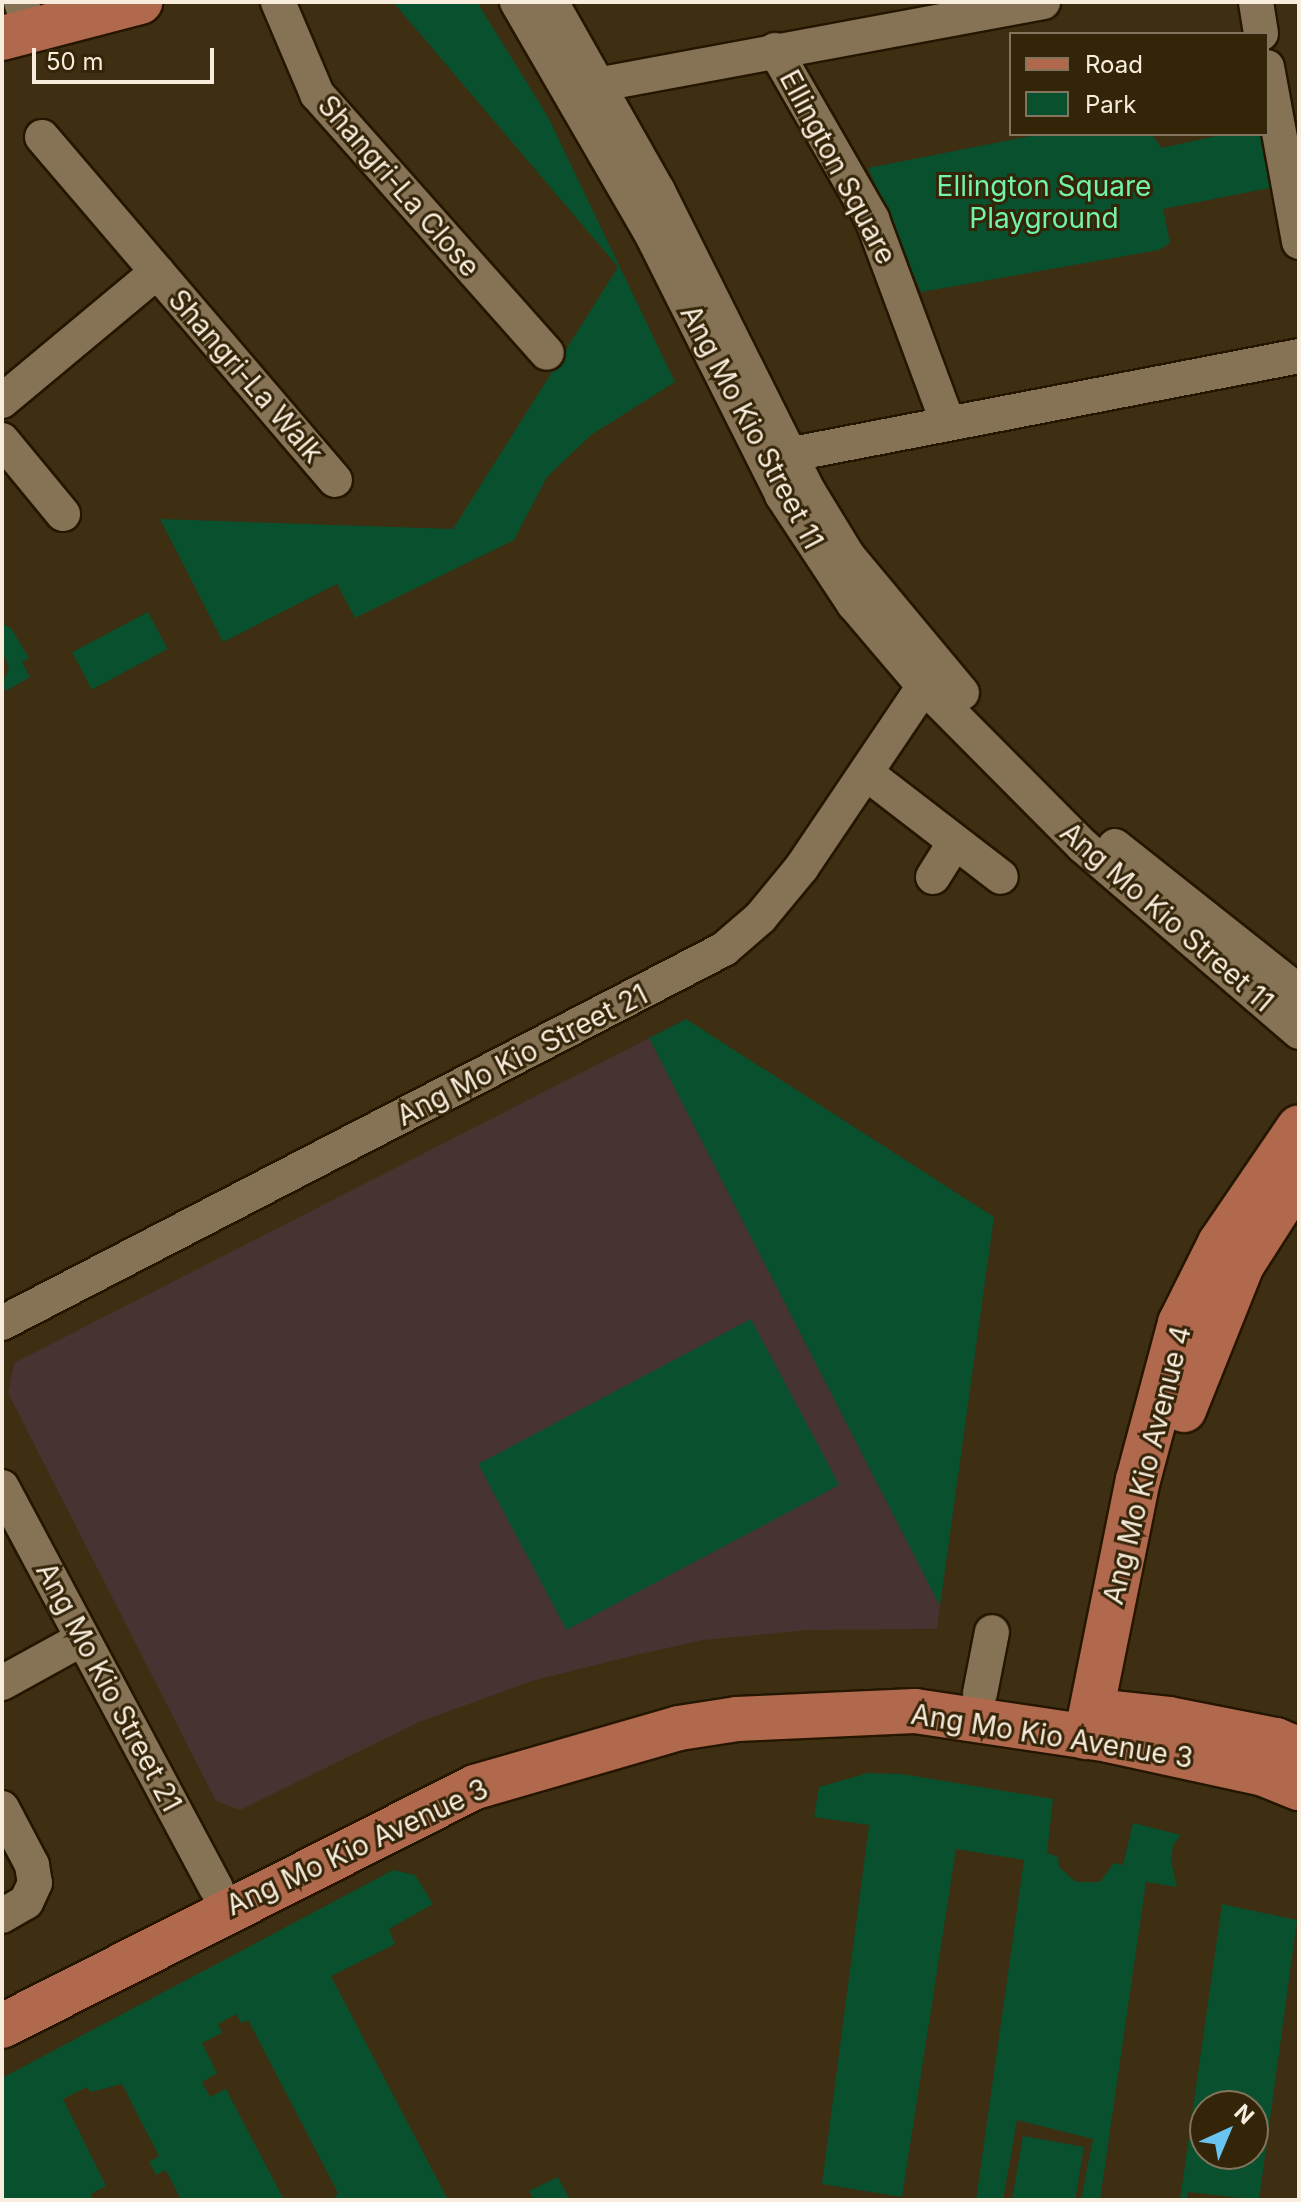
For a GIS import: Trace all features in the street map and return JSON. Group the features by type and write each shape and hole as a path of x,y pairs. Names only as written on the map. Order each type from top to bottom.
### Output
{"main road":[{"path":"18,14 140,2"},
{"name":"Ang Mo Kio Avenue 4","path":"1099,1725 1138,1480 1180,1323 1220,1243 1299,1127"},
{"name":"Ang Mo Kio Avenue 4","path":"1099,1725 1163,1475 1203,1355 1242,1265 1299,1176"},
{"name":"Ang Mo Kio Avenue 3","path":"2,1999 216,1887 465,1769 637,1715 701,1701 880,1687 980,1693 1264,1774 1299,1788"},
{"name":"Ang Mo Kio Avenue 3","path":"2,2026 475,1787 628,1741 737,1719 915,1711 1276,1740 1299,1750"}],"street":[{"name":"Shangri-La Close","path":"278,2 317,94 547,353"},
{"name":"Ang Mo Kio Street 11","path":"517,2 586,86"},
{"name":"Ang Mo Kio Street 11","path":"551,2 650,231 778,456 930,675 1083,846 1299,1032"},
{"name":"Ellington Square","path":"586,86 1043,2"},
{"path":"1256,2 1261,32"},
{"name":"Ellington Square","path":"775,50 872,219 947,421"},
{"path":"1269,78 1299,242"},
{"name":"Shangri-La Walk","path":"42,137 335,480"},
{"name":"Shangri-La Walk","path":"2,401 157,272"},
{"path":"778,456 947,421 1299,356"},
{"path":"2,440 63,514"},
{"name":"Ang Mo Kio Street 11","path":"930,675 1105,838 1299,992"},
{"name":"Ang Mo Kio Street 21","path":"2,1323 724,949 760,918 802,867 930,675"},
{"path":"866,773 954,844 1001,877"},
{"path":"933,877 954,844"},
{"name":"Ang Mo Kio Street 21","path":"2,1487 216,1887"},
{"path":"980,1693 992,1632"},
{"path":"2,1683 82,1639"},
{"path":"2,1808 32,1865 35,1883 26,1902 2,1916"}],"shaded area":[{"path":"649,1038 940,1606 937,1629 808,1630 703,1640 636,1655 532,1681 419,1722 240,1810 216,1801 8,1393 14,1363"}],"green space":[{"path":"393,2 477,2 548,117 675,382 591,435 547,477 514,540 355,618 337,584 223,642 160,519 453,529 618,267"},
{"name":"Ellington Square Playground","path":"1031,136 1153,136 1162,148 1216,136 1261,136 1274,187 1163,209 1170,243 1159,250 921,292 868,168"},
{"path":"148,612 168,649 92,689 72,652"},
{"path":"2,624 11,628 29,658 22,662 30,677 6,691 2,683 9,669 2,650"},
{"path":"686,1019 994,1217 940,1606 649,1038"},
{"path":"751,1319 839,1485 566,1630 478,1464"},
{"path":"868,1773 902,1774 1053,1799 1047,1853 1058,1857 1059,1867 1076,1882 1100,1882 1114,1863 1123,1865 1133,1823 1181,1835 1173,1845 1171,1861 1177,1887 1146,1882 1100,2200 1081,2200 1093,2139 1017,2120 1003,2200 976,2200 1024,1860 956,1849 902,2197 822,2184 869,1825 814,1817 819,1787"},
{"path":"393,1870 415,1875 433,1904 389,1929 395,1944 331,1976 448,2200 332,2200 338,2193 248,2020 241,2023 236,2014 218,2024 222,2033 202,2043 217,2073 202,2082 210,2097 226,2089 284,2200 181,2200 166,2170 156,2175 149,2162 159,2156 122,2084 91,2092 87,2087 63,2099 106,2186 91,2194 94,2200 2,2200 2,2078"},
{"path":"1222,1904 1297,1920 1269,2126 1269,2090 1196,2090"},
{"path":"1023,2136 1084,2147 1075,2200 1012,2200"},
{"path":"1189,2137 1189,2170 1263,2170 1259,2200 1188,2192 1187,2200 1180,2200"},
{"path":"558,2177 570,2200 534,2200 529,2191"}]}
